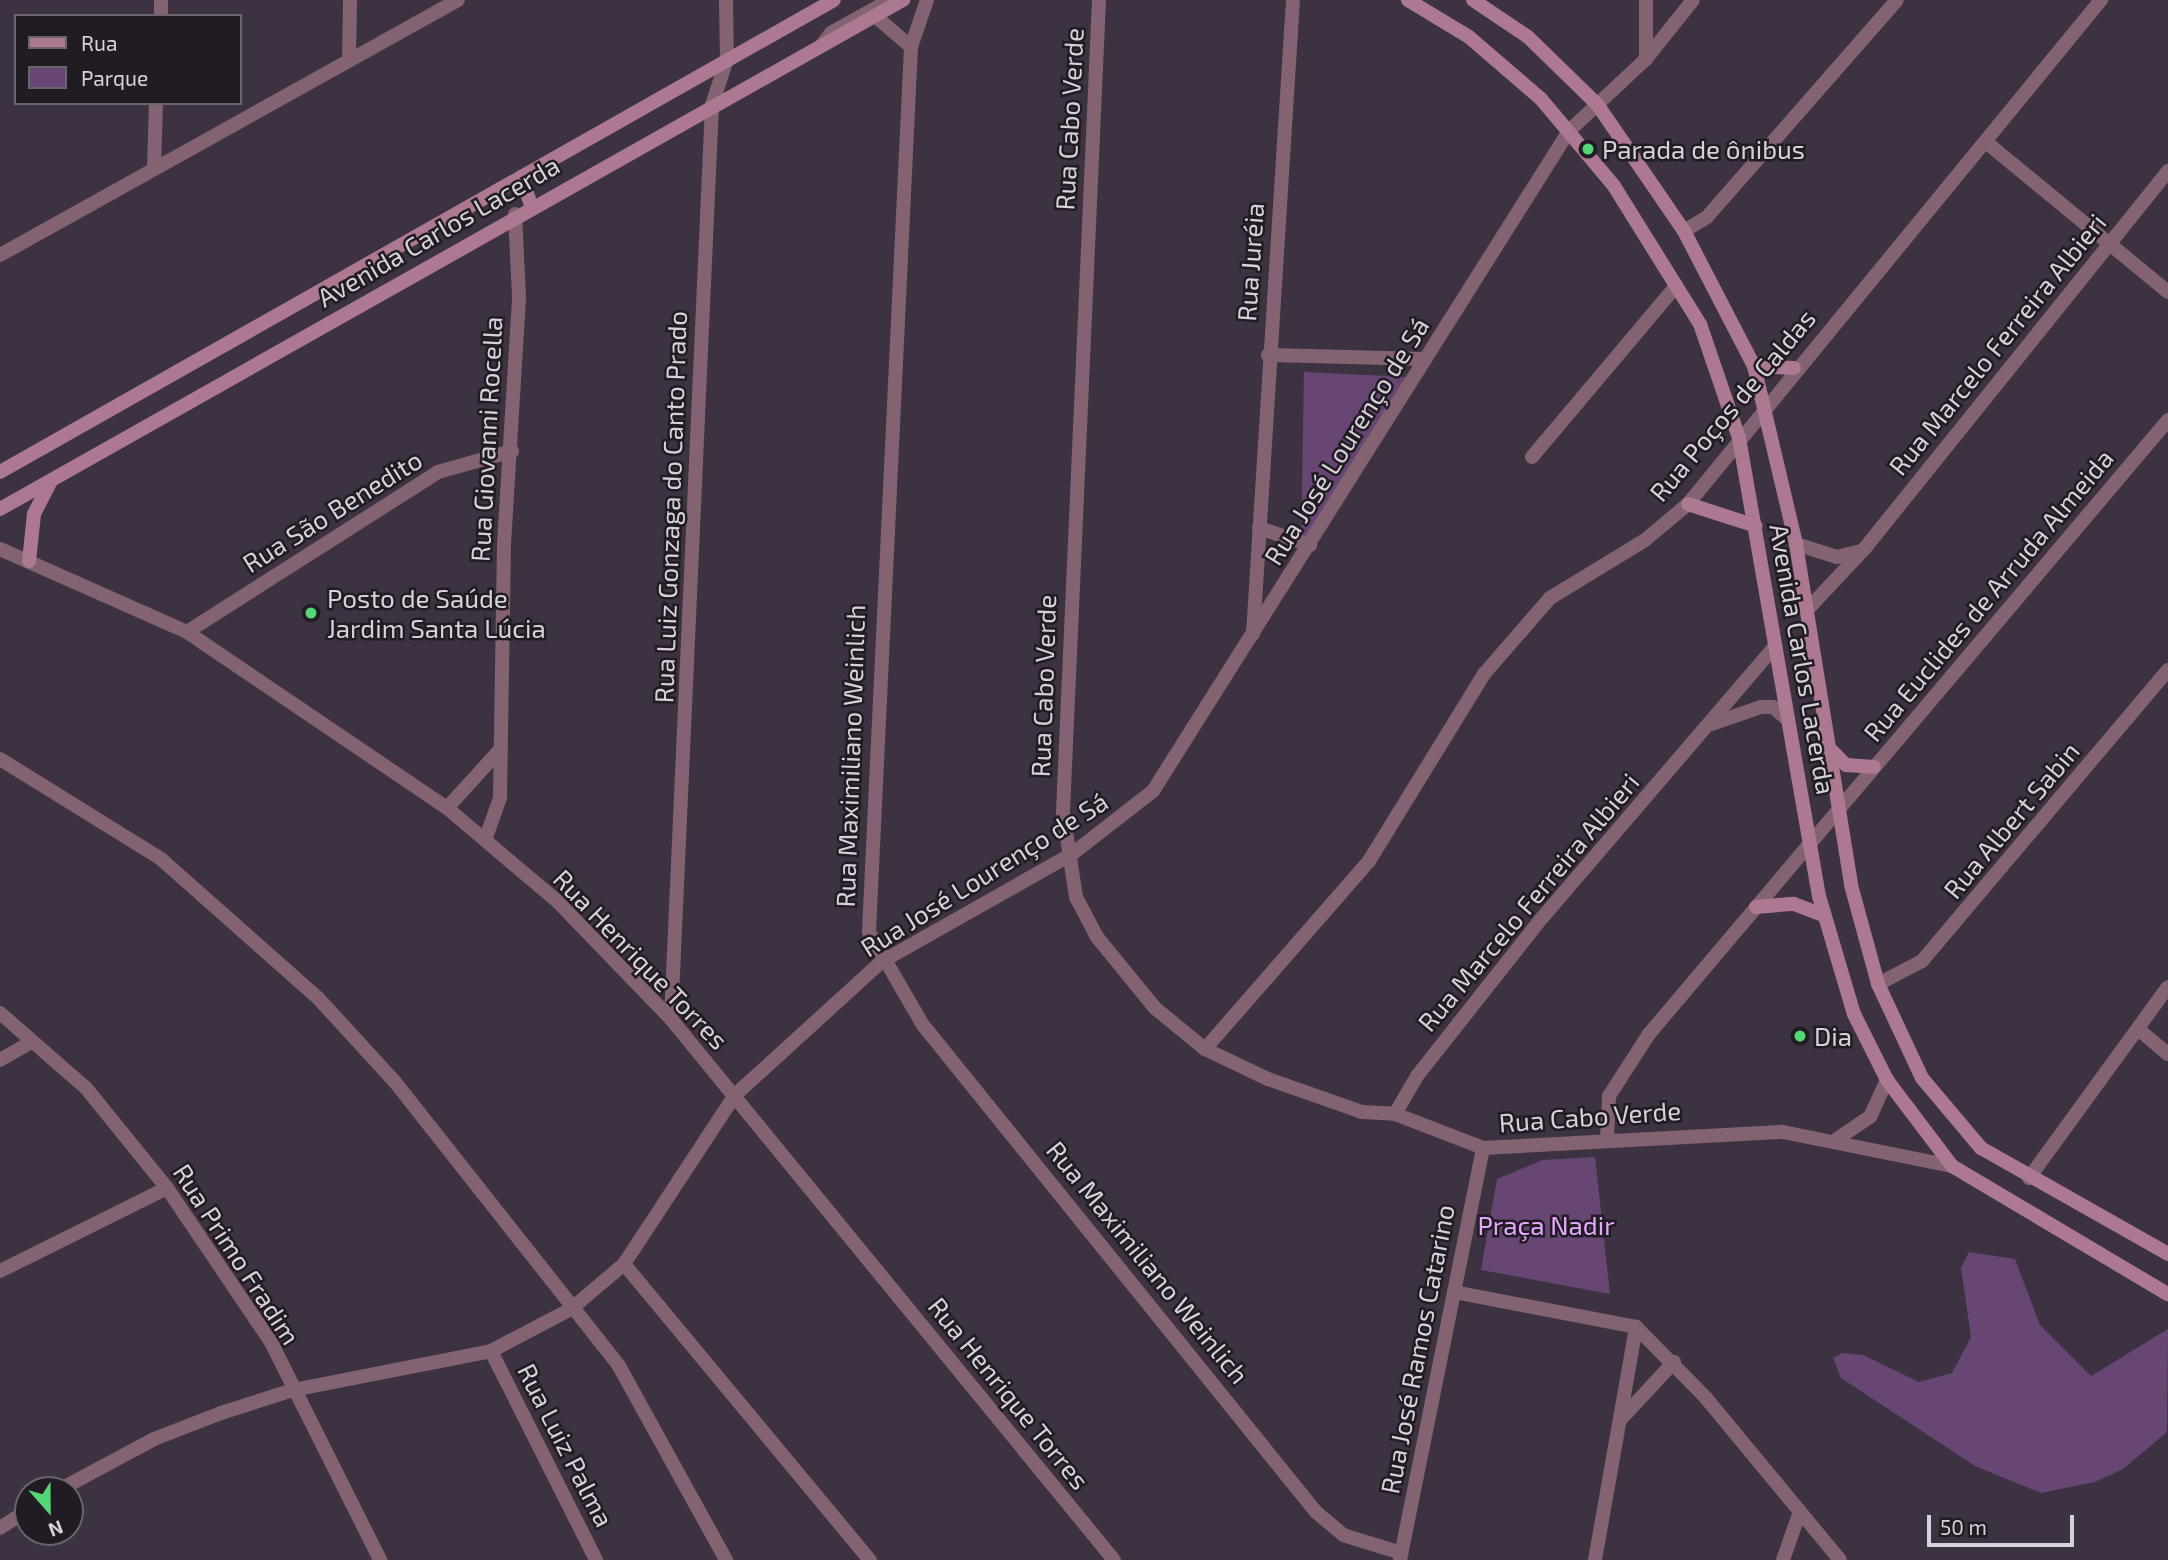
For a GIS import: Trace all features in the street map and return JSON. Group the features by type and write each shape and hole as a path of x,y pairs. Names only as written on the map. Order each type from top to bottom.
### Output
{"main road":[{"name":"Avenida Carlos Lacerda","path":"0,472 834,0"},
{"name":"Avenida Carlos Lacerda","path":"0,509 515,214 903,0"},
{"name":"Avenida Carlos Lacerda","path":"1408,0 1507,68 1569,131 1614,186 1706,337 1739,438 1825,916 1854,1014 1887,1080 1951,1166 2168,1294"},
{"name":"Avenida Carlos Lacerda","path":"1476,1 1528,37 1597,104 1684,231 1754,366 1766,402 1796,544 1841,806 1851,886 1878,984 1947,1114 1981,1148 2029,1178 2168,1254"},
{"path":"521,177 531,205"},
{"path":"1754,366 1794,368"},
{"path":"29,561 34,514 53,478"},
{"path":"1688,503 1756,526"},
{"path":"1832,751 1846,765 1874,767"},
{"path":"1756,907 1794,904 1825,916"}],"street":[{"path":"349,58 350,0"},
{"path":"0,255 457,0"},
{"name":"Rua Luiz Gonzaga do Canto Prado","path":"671,1019 712,105 727,59 726,0"},
{"name":"Rua Maximiliano Weinlich","path":"928,0 911,47 868,858 869,932 881,962 923,1025 1316,1512 1343,1535 1400,1557"},
{"name":"Rua Cabo Verde","path":"1099,0 1066,692 1063,812 1072,854 1076,897 1097,937 1155,1008 1205,1049 1362,1112 1395,1114 1483,1148 1607,1139 1783,1132 1837,1139 1951,1166"},
{"name":"Rua Juréia","path":"1253,636 1268,355 1293,0"},
{"path":"1646,0 1646,60"},
{"name":"Rua José Lourenço de Sá","path":"84,1477 154,1439 293,1390 491,1351 571,1309 624,1264 735,1095 881,962 1072,854 1153,791 1569,131 1646,60 1693,0"},
{"path":"1684,231 1707,217 1897,0"},
{"name":"Rua Poços de Caldas","path":"1205,1049 1369,862 1484,674 1522,629 1550,598 1645,540 1688,503 1766,402 1986,142 2101,0"},
{"path":"875,16 911,47"},
{"path":"154,167 156,105"},
{"path":"1986,142 2168,292"},
{"name":"Rua Marcelo Ferreira Albieri","path":"1807,610 1865,548 2168,171"},
{"name":"Rua Giovanni Rocella","path":"485,840 500,798 498,752 512,451 515,214"},
{"path":"1532,457 1676,286"},
{"path":"1268,355 1426,359"},
{"name":"Rua Euclides de Arruda Almeida","path":"1607,1139 1609,1096 1649,1034 2168,420"},
{"name":"Rua São Benedito","path":"187,632 438,472 512,451"},
{"path":"1258,528 1310,545"},
{"path":"1796,544 1837,557 1865,548"},
{"name":"Rua Henrique Torres","path":"0,549 187,632 447,808 557,901 671,1019 1114,1560"},
{"name":"Rua Marcelo Ferreira Albieri","path":"1395,1114 1417,1076 1542,918 1775,646"},
{"name":"Rua Albert Sabin","path":"1878,984 1922,961 2168,670"},
{"name":"Rua Marcelo Ferreira Albieri","path":"1707,726 1761,707 1780,710 1788,720"},
{"path":"447,808 498,752"},
{"path":"0,759 161,859 318,999 467,1168 571,1309 619,1366 726,1560"},
{"path":"2029,1178 2168,987"},
{"name":"Rua Primo Fradim","path":"0,1013 86,1088 167,1188 271,1342 380,1560"},
{"path":"2138,1029 2168,1054"},
{"path":"0,1060 31,1042"},
{"path":"1837,1139 1870,1117 1887,1080"},
{"name":"Rua José Ramos Catarino","path":"1400,1557 1483,1148"},
{"path":"0,1272 167,1188"},
{"path":"624,1264 870,1560"},
{"path":"1454,1292 1636,1327 1674,1362 1837,1559"},
{"path":"1595,1560 1636,1327"},
{"name":"Rua Luiz Palma","path":"491,1351 596,1560"},
{"path":"1621,1419 1674,1362"},
{"path":"1783,1560 1799,1514"}],"lane":[{"path":"818,47 830,31 886,0"}],"green space":[{"path":"1304,372 1408,377 1301,547"},
{"name":"Praça Nadir","path":"1595,1157 1610,1294 1481,1270 1497,1179 1543,1160"},
{"path":"1969,1252 2015,1259 2040,1325 2091,1376 2168,1329 2167,1432 2123,1469 2095,1482 2041,1493 1975,1466 1841,1378 1833,1358 1842,1353 1863,1355 1919,1382 1952,1373 1971,1337 1961,1268"}],"place":[{"name":"Parada de ônibus","path":"1588,149"},
{"name":"Posto de Saúde Jardim Santa Lúcia","path":"311,613"},
{"name":"Dia","path":"1800,1036"}]}
